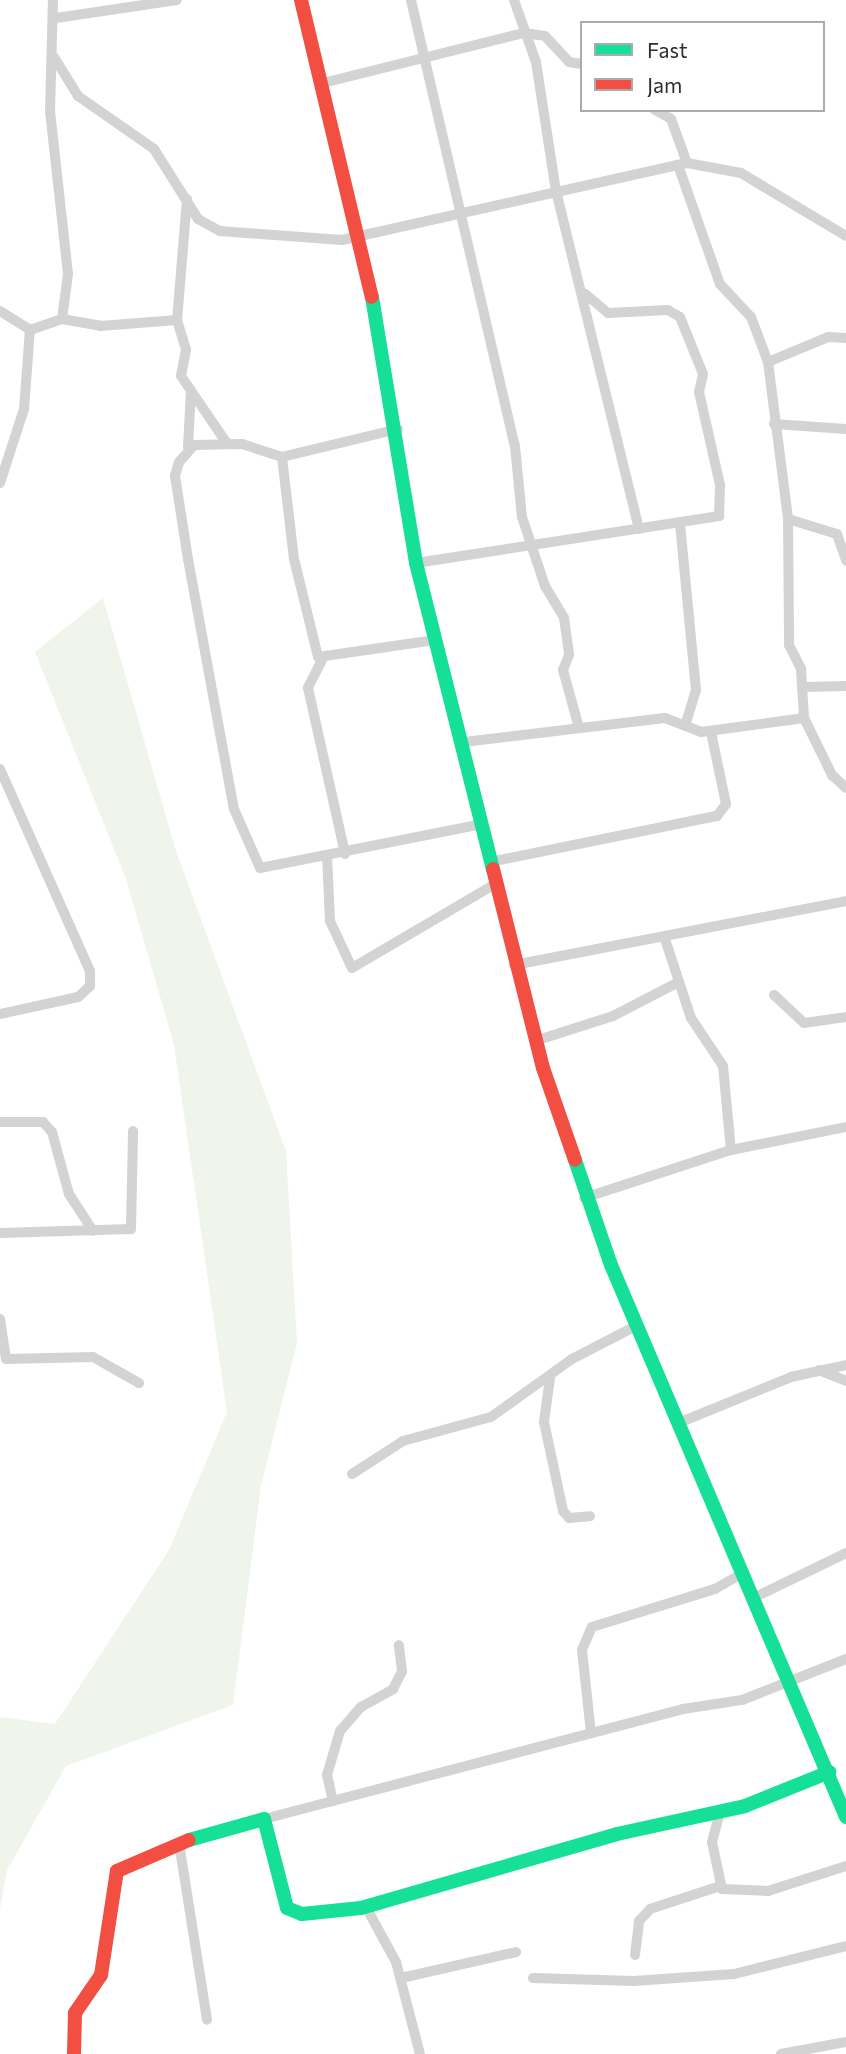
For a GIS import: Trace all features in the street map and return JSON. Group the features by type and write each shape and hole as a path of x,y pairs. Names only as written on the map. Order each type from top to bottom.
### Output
{"street":[{"path":"53,0 56,18 50,112 68,253 62,319"},
{"path":"56,18 177,0"},
{"path":"301,0 323,83 398,429 416,563 464,742 514,965 535,1041 584,1198 681,1422 751,1599 829,1772 843,1794 846,1817"},
{"path":"411,0 514,446 522,517 534,543 545,586 564,618 569,655 563,670 578,724"},
{"path":"513,0 539,75 556,191 585,295 590,341 639,529"},
{"path":"323,83 524,33 545,36 569,62 580,64"},
{"path":"54,57 97,114 162,157 198,219 220,231 319,243 683,164 741,173 846,236"},
{"path":"659,112 671,119 720,284 751,317 768,362 788,519 788,638 805,687 804,719 832,775 846,789"},
{"path":"187,198 177,320 186,350 181,376 226,442"},
{"path":"416,563 534,543 717,519 721,506 699,392 703,374 675,312 608,313 585,295"},
{"path":"0,311 30,330"},
{"path":"30,330 62,319 100,326 177,320"},
{"path":"0,483 24,409 30,330"},
{"path":"768,362 828,337 846,338"},
{"path":"191,390 188,447 175,476 234,809 257,866 345,853 482,824"},
{"path":"774,424 846,429"},
{"path":"188,447 226,442 282,457 398,429"},
{"path":"282,457 294,559 322,660 308,688 345,853"},
{"path":"788,519 837,534 846,559"},
{"path":"680,524 696,690 685,725"},
{"path":"322,660 435,640"},
{"path":"805,687 846,686"},
{"path":"464,742 578,724 664,718 711,732 804,719"},
{"path":"490,862 717,816 726,804 711,732"},
{"path":"0,769 87,960 90,978 78,997 0,1014"},
{"path":"327,855 330,921 352,968 495,884"},
{"path":"514,965 665,939 846,901"},
{"path":"665,939 698,1033 723,1066 731,1150"},
{"path":"535,1041 613,1016 678,982"},
{"path":"774,995 804,1023 846,1017"},
{"path":"0,1122 43,1122 52,1132 61,1148 69,1194 93,1231"},
{"path":"584,1198 731,1150 846,1127"},
{"path":"0,1233 93,1231 134,1226 133,1131"},
{"path":"0,1319 6,1359 93,1356 139,1383"},
{"path":"352,1474 422,1433 491,1417 550,1377 638,1325"},
{"path":"681,1422 818,1370 846,1365"},
{"path":"818,1370 846,1381"},
{"path":"550,1377 544,1422 563,1511 569,1518 590,1516"},
{"path":"751,1599 846,1553"},
{"path":"591,1733 582,1650 592,1627 715,1589 741,1574"},
{"path":"334,1801 327,1775 340,1731 361,1707 393,1689 402,1671 399,1645"},
{"path":"74,2054 75,2012 101,1975 117,1871 179,1843 264,1819 591,1733 791,1685 846,1659"},
{"path":"264,1819 288,1908 302,1914 366,1907 617,1834 720,1812 829,1772"},
{"path":"720,1812 712,1842 720,1886"},
{"path":"179,1843 207,2020"},
{"path":"635,1955 639,1921 650,1909 720,1886 768,1891 846,1866"},
{"path":"366,1907 401,1978 420,2054"},
{"path":"533,1978 634,1981 734,1974 846,1946"},
{"path":"401,1978 516,1952"},
{"path":"781,2054 846,2042"}],"shaded area":[{"path":"103,598 176,851 286,1151 297,1343 261,1486 233,1705 66,1766 7,1870 0,1909 0,1717 55,1724 169,1550 227,1412 174,1045 126,879 35,652"}],"traffic: fast":[{"path":"372,297 416,563 493,869"},
{"path":"575,1160 611,1265 846,1817"},
{"path":"189,1840 264,1819 287,1908 302,1914 361,1908 617,1834 745,1806 829,1772"}],"traffic: jam":[{"path":"301,0 372,297"},
{"path":"493,869 543,1068 575,1160"},
{"path":"74,2054 75,2013 101,1975 117,1871 189,1840"}]}
